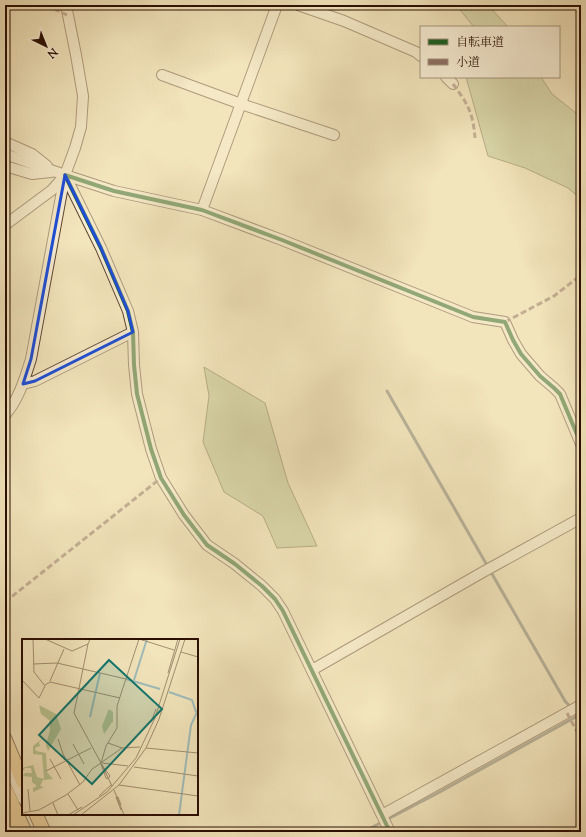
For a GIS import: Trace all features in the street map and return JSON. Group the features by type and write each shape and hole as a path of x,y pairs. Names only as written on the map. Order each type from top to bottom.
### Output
{"highway":[{"path":"5,790 24,832"},
{"path":"5,821 10,832"}],"main road":[{"path":"5,739 22,780"},
{"path":"36,815 43,832"}],"street":[{"path":"5,415 10,410 23,384 31,359 65,175 81,127 83,96 66,5"},
{"path":"202,210 277,5"},
{"path":"298,5 344,22 416,52 420,55"},
{"path":"162,75 334,136"},
{"path":"5,142 32,154 55,172"},
{"path":"5,154 114,191 202,210 282,240 474,317 505,322 512,340 521,354 540,376 560,394 581,444"},
{"path":"5,166 32,174 55,172"},
{"path":"5,225 52,190 65,175"},
{"path":"65,175 101,248 128,311 133,332 137,394 151,449 161,478 184,515 207,545 235,564 262,586 275,599 283,610 390,832"},
{"path":"23,384 35,382 133,332"},
{"path":"312,670 581,518"},
{"path":"382,816 581,705"},
{"path":"5,759 22,797"},
{"path":"31,815 43,832"}],"highlighted area":[{"path":"65,175 101,248 128,311 133,332 35,381 23,384 31,359"}],"green space":[{"path":"456,5 488,5 507,26 473,26"},
{"path":"466,78 542,78 552,94 581,117 581,199 568,188 525,168 488,156"},
{"path":"204,367 265,403 288,483 317,546 277,548 263,516 224,492 203,442 209,396"}],"waterway":[{"path":"387,391 565,701 578,715"},
{"path":"363,832 436,794 581,714"}],"marked path":[{"path":"46,5 67,15"},
{"path":"453,84 469,109 473,122 475,138"},
{"path":"505,322 554,296 581,275"},
{"path":"5,602 161,478"},
{"path":"567,713 581,739"}],"cycle path":[{"path":"65,175 101,248 128,311 133,332 137,394 151,449 161,478 184,515 207,545 235,564 262,586 275,599 283,611 390,832"},
{"path":"65,175 114,191 202,210 282,240 473,317 505,322 521,354 540,376 560,394 581,444"}]}
